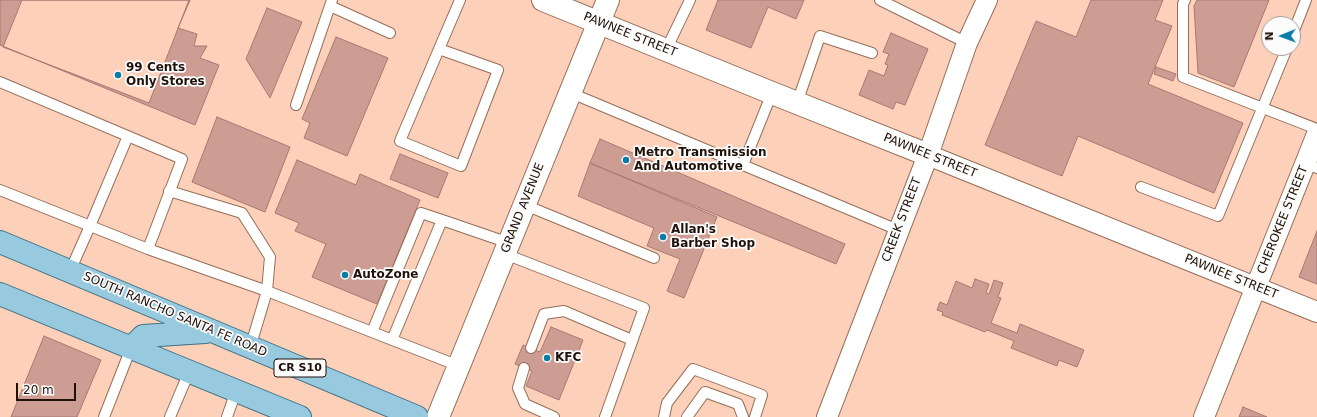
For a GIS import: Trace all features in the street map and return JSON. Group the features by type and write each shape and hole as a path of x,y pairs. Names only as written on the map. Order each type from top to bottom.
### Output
{"main road":[{"name":"PAWNEE STREET","path":"544,0 928,155"},
{"name":"GRAND AVENUE","path":"438,417 608,0"},
{"name":"SOUTH RANCHO SANTA FE ROAD","path":"0,242 417,417"},
{"path":"0,294 300,417"},
{"path":"131,348 143,336 212,331"}],"street":[{"name":"CREEK STREET","path":"826,417 928,155 967,43 987,0"},
{"name":"CHEROKEE STREET","path":"1204,417 1256,287 1311,166 1317,134"},
{"name":"PAWNEE STREET","path":"928,155 1317,312"}],"lane":[{"path":"439,49 498,70 461,166 400,141 439,49 460,0"},
{"path":"666,50 690,0"},
{"path":"880,0 967,43"},
{"path":"1185,0 1183,4 1183,76 1317,129"},
{"path":"1300,16 1306,0"},
{"path":"296,105 331,3 390,32"},
{"path":"798,103 820,36 872,53"},
{"path":"1141,187 1218,216 1284,56"},
{"path":"0,82 182,159 148,249"},
{"path":"571,93 898,230"},
{"path":"743,165 772,93"},
{"path":"70,271 128,136"},
{"path":"0,190 148,249 267,291 459,366"},
{"path":"170,191 242,213 270,257 267,291 250,348"},
{"path":"525,205 654,258"},
{"path":"372,332 421,213 442,220 644,308 604,417"},
{"path":"392,340 442,220"},
{"path":"531,348 544,314 564,311 632,340"},
{"path":"104,417 131,348"},
{"path":"524,368 518,388 525,404 554,417"},
{"path":"664,417 667,403 693,369 762,395 755,417"},
{"path":"170,417 189,372"},
{"path":"227,417 236,391"},
{"path":"687,417 705,392 738,404 743,417"}],"building":[{"name":"99 Cents Only Stores","path":"0,0 190,0 178,28 197,34 194,46 207,46 200,58 219,65 195,125 0,45"},
{"name":"99 Cents Only Stores","path":"22,0 189,0 149,103 3,47"},
{"path":"718,0 804,0 796,19 768,7 751,48 706,30"},
{"path":"1091,0 1163,0 1155,20 1172,26 1148,84 1243,123 1214,193 1078,136 1062,176 985,145 1036,21 1076,37"},
{"path":"1197,0 1269,0 1263,16 1261,16 1261,20 1234,87 1198,73 1194,6"},
{"path":"267,8 302,22 270,98 246,59"},
{"path":"891,33 928,49 905,105 896,102 893,109 859,95 869,70 884,76 888,65 885,64 889,54 883,52"},
{"path":"336,37 388,58 347,156 304,138 310,123 302,119"},
{"path":"1156,67 1176,74 1173,81 1154,74"},
{"path":"217,117 290,147 265,212 192,182"},
{"path":"600,139 845,244 836,264 590,163"},
{"path":"400,154 448,173 438,198 390,179"},
{"path":"297,160 356,185 360,174 420,200 377,304 312,277 326,244 295,231 299,223 275,213"},
{"path":"590,163 717,217 684,298 667,291 680,259 647,246 654,228 578,196"},
{"path":"1317,231 1317,284 1299,277"},
{"path":"975,279 989,284 986,293 989,294 994,280 1003,283 998,297 1001,298 991,323 1017,333 1020,324 1084,350 1077,367 1059,360 1057,366 1011,348 1014,341 987,330 985,332 942,315 943,312 937,310 940,302 947,305 956,281 972,288"},
{"name":"KFC","path":"551,327 583,340 559,400 526,386 532,371 515,364 523,345 540,352"},
{"path":"44,336 101,360 77,417 11,417"},
{"path":"1243,407 1267,417 1239,417"}],"place":[{"name":"99 Cents Only Stores","path":"118,75"},
{"name":"Metro Transmission And Automotive","path":"626,160"},
{"name":"Allan's Barber Shop","path":"663,237"},
{"name":"AutoZone","path":"345,275"},
{"name":"KFC","path":"547,358"}]}
